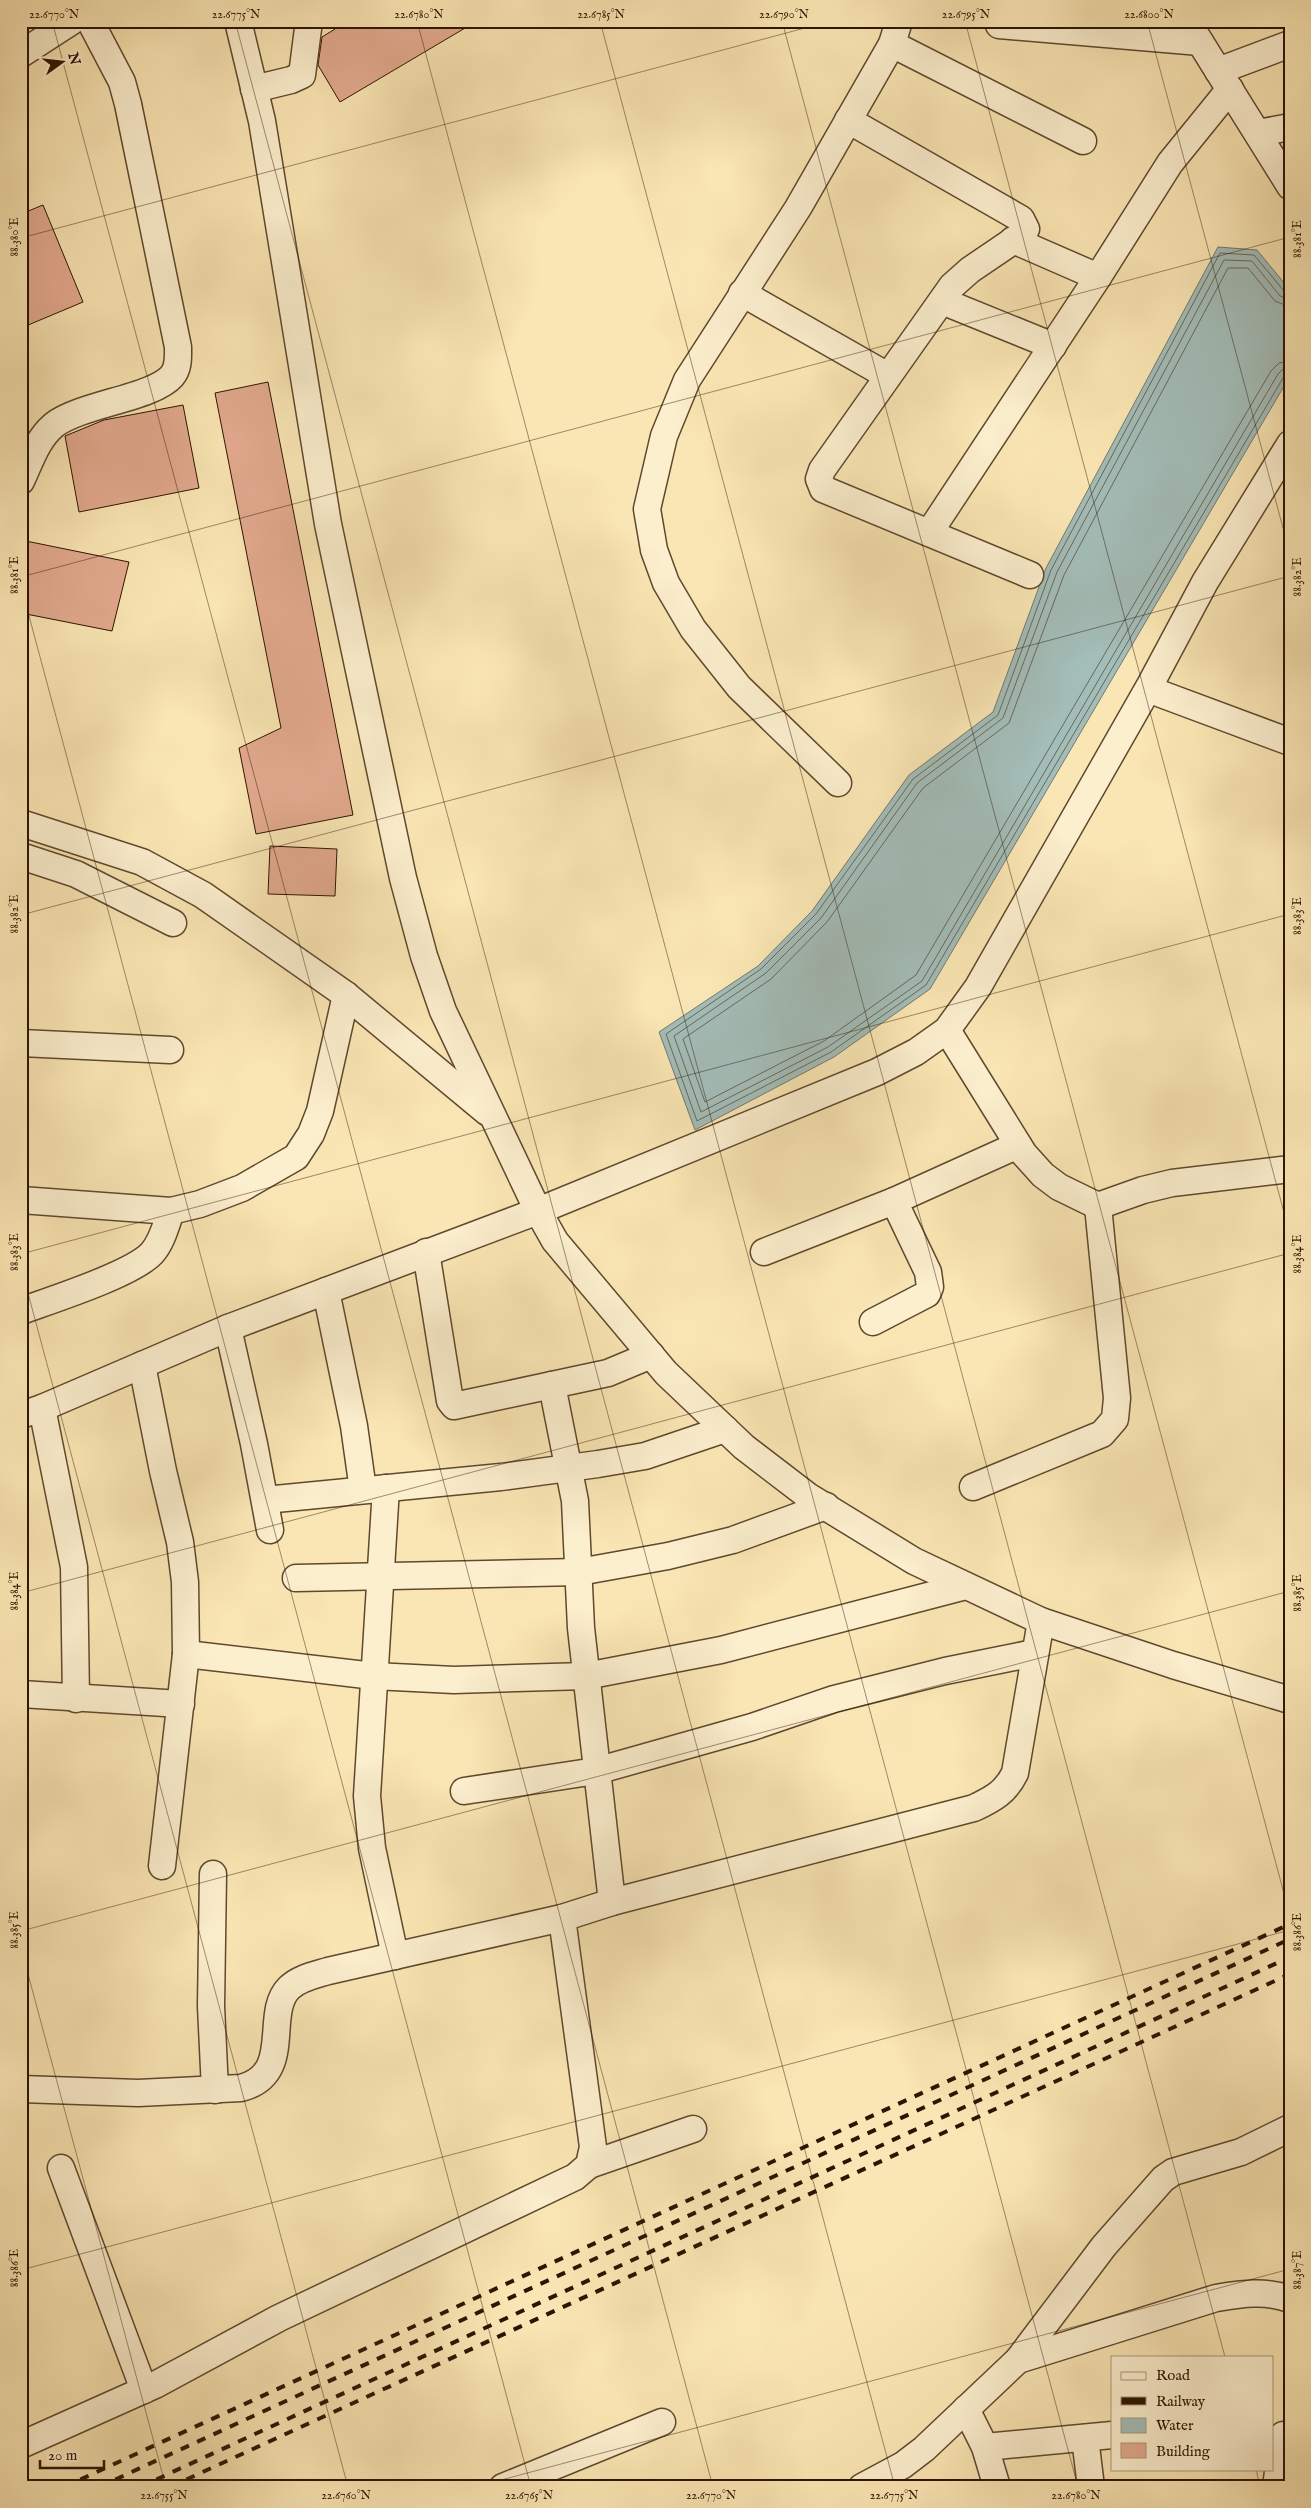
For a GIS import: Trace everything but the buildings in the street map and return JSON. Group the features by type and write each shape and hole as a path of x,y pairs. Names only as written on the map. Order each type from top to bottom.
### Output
{"street":[{"path":"21,54 72,21"},
{"path":"21,481 42,438 55,425 70,416 157,386 172,376 178,363 178,347 128,104 122,82 90,21"},
{"path":"238,21 262,121 328,524 403,878 424,956 443,1011 538,1211 555,1241 666,1373 744,1447 826,1506 914,1561 1041,1621 1173,1665 1290,1700"},
{"path":"254,88 291,80 302,75 309,21"},
{"path":"999,25 1194,32 1290,186"},
{"path":"838,783 739,687 693,629 666,584 654,550 647,509 664,436 687,380 798,208 896,32 1083,141"},
{"path":"929,533 1098,278 1224,80 1290,44"},
{"path":"848,120 1021,219 1026,229 970,270 952,286 822,470 820,482 823,489 1030,576"},
{"path":"1258,133 1290,127"},
{"path":"1013,240 1098,278"},
{"path":"742,293 888,376"},
{"path":"942,301 1053,346"},
{"path":"76,1699 74,1567 31,1412 228,1328 538,1211 877,1072 916,1052 946,1030 978,987 1149,686 1205,582 1290,444"},
{"path":"1161,694 1290,742"},
{"path":"21,823 142,862 203,895 346,995 494,1118"},
{"path":"21,856 76,874 173,923"},
{"path":"21,1200 171,1211 200,1204 242,1188 296,1157 311,1134 320,1111 346,995"},
{"path":"946,1030 1018,1145 1043,1175 1059,1187 1098,1206 1143,1190 1172,1183 1290,1169"},
{"path":"21,1043 170,1050"},
{"path":"764,1252 894,1202 1018,1145"},
{"path":"873,1322 927,1294 930,1287 928,1272 894,1202"},
{"path":"973,1487 1102,1434 1115,1419 1117,1398 1098,1206"},
{"path":"21,1311 96,1283 139,1263 151,1254 159,1243 171,1211"},
{"path":"426,1252 450,1400 454,1406 608,1373 650,1355"},
{"path":"326,1290 354,1426 375,1489 380,1578 367,1773 368,1816 372,1848 396,1956"},
{"path":"228,1328 270,1530"},
{"path":"142,1365 163,1471 180,1542 185,1582 186,1654 162,1866"},
{"path":"552,1385 570,1467 575,1501 586,1676 612,1902"},
{"path":"265,1500 570,1467 645,1456 725,1429"},
{"path":"296,1578 380,1578 579,1572 668,1556 733,1540 826,1506"},
{"path":"186,1654 374,1676 454,1680 586,1676 721,1650 966,1586"},
{"path":"21,2089 138,2093 215,2090 251,2085 263,2077 270,2066 282,1998 289,1987 302,1979 328,1971 562,1918 612,1902 974,1808 995,1798 1010,1785 1015,1773 1034,1653 1041,1621"},
{"path":"464,1791 596,1771 752,1727 834,1699 945,1670 1034,1653"},
{"path":"21,1694 76,1699 181,1704"},
{"path":"213,1874 211,2006 215,2090"},
{"path":"562,1918 593,2147 589,2164"},
{"path":"862,2487 903,2465 924,2449 1018,2360 1104,2246 1162,2179 1173,2172 1241,2152 1290,2128"},
{"path":"21,2445 144,2390 278,2318 576,2176 589,2164 693,2129"},
{"path":"1241,2152 1290,2147"},
{"path":"61,2168 144,2390"},
{"path":"1018,2360 1216,2298 1245,2293 1276,2294 1290,2299"},
{"path":"966,2409 985,2447 997,2487"},
{"path":"503,2487 662,2422"},
{"path":"985,2447 1111,2435"},
{"path":"1276,2487 1282,2435"},
{"path":"1085,2438 1091,2487"}],"water":[{"path":"1218,247 1257,250 1290,290 1290,376 930,989 834,1057 695,1130 659,1032 758,966 812,911 909,775 993,712 1046,568"}],"railway":[{"path":"64,2487 1290,1924"},
{"path":"99,2487 1290,1939"},
{"path":"140,2487 1290,1957"},
{"path":"170,2487 1290,1974"}]}
